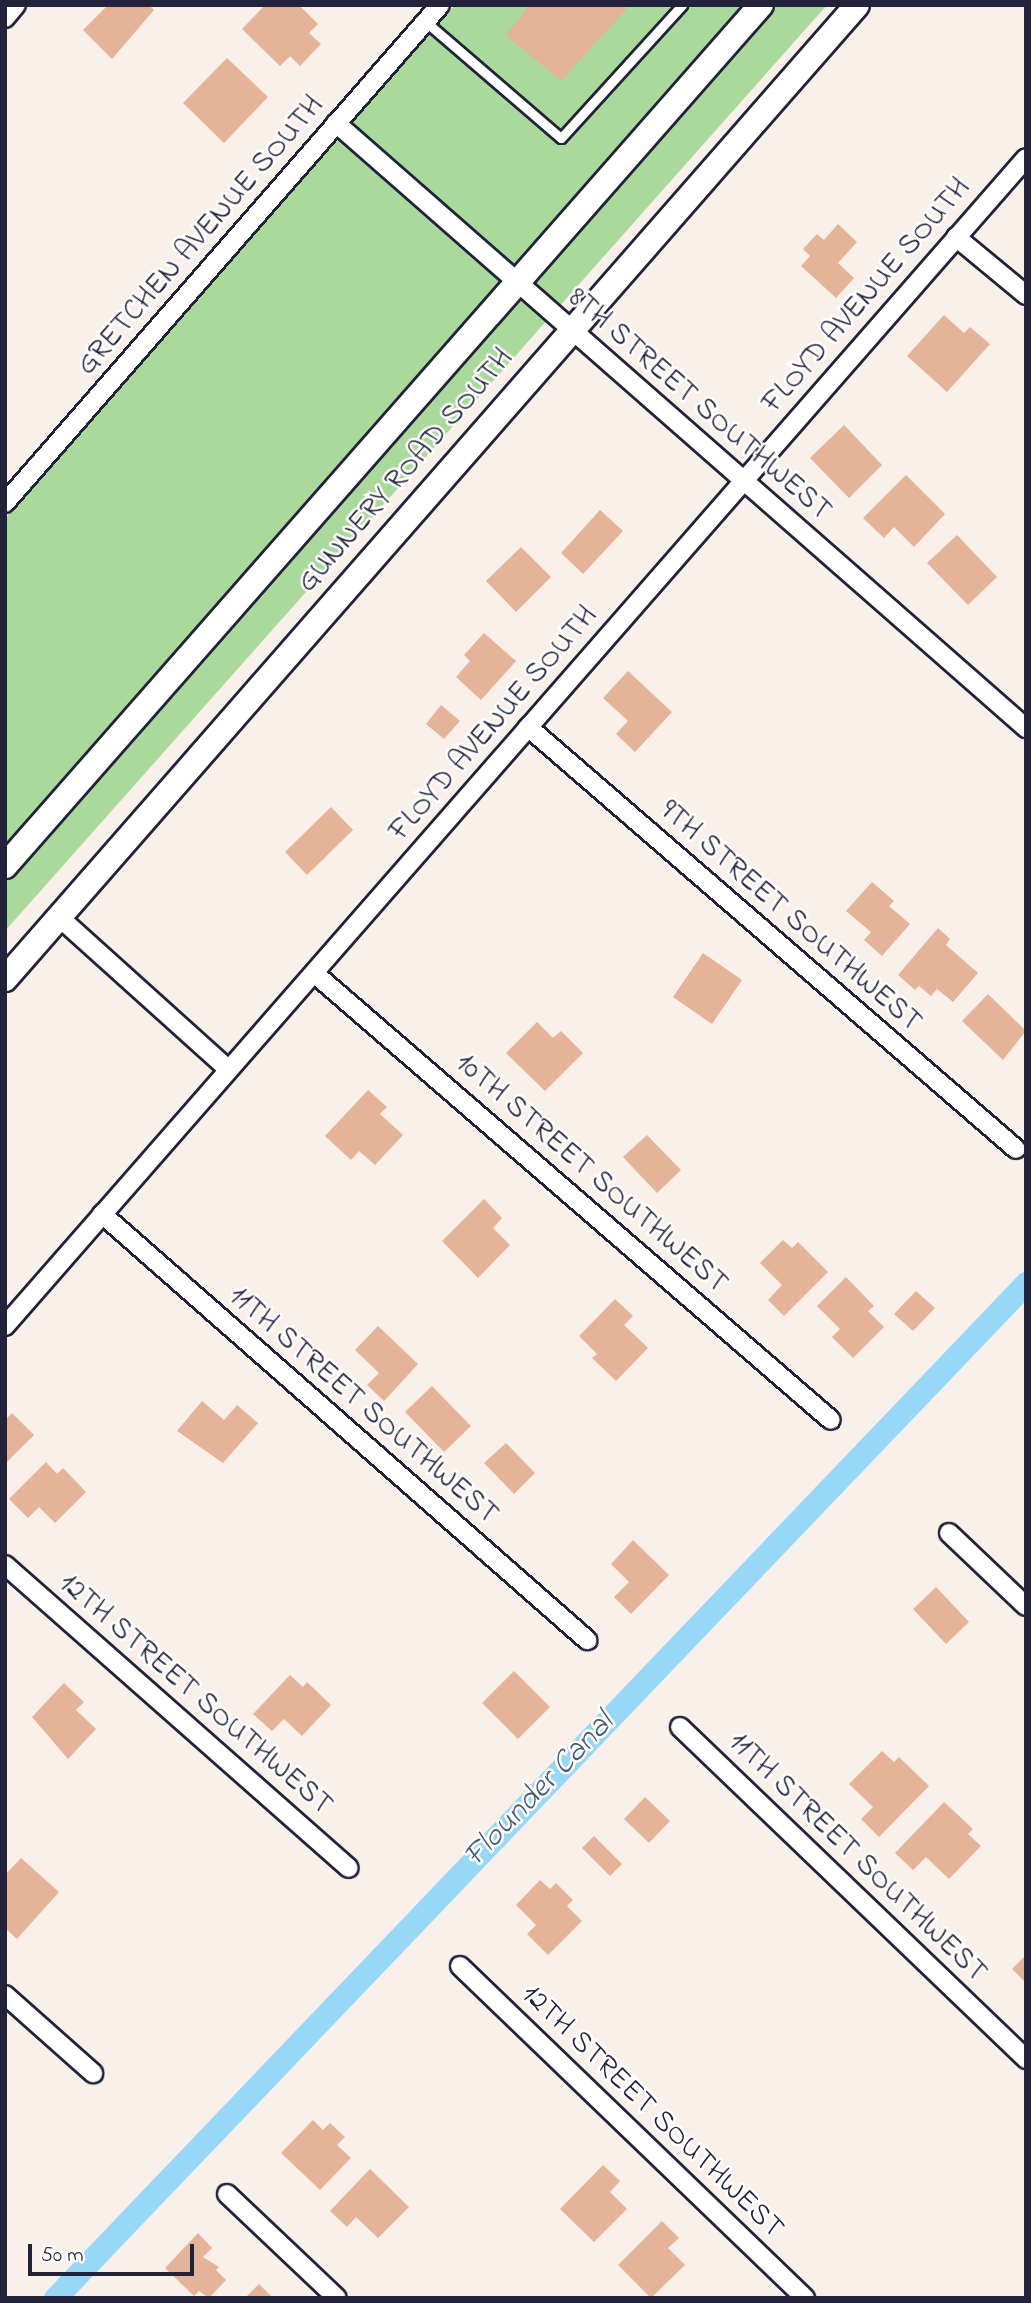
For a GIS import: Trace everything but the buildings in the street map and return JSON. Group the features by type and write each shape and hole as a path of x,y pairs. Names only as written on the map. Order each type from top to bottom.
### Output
{"main road":[{"name":"GUNNERY ROAD SOUTH","path":"5,866 761,5"},
{"name":"GUNNERY ROAD SOUTH","path":"5,979 857,5"}],"street":[{"path":"5,18 16,5"},
{"name":"GRETCHEN AVENUE SOUTH","path":"5,503 440,5"},
{"name":"8TH STREET SOUTHWEST","path":"336,123 1026,728"},
{"name":"FLOYD AVENUE SOUTH","path":"5,1326 1026,158"},
{"path":"956,237 1026,295"},
{"name":"9TH STREET SOUTHWEST","path":"528,727 1016,1149"},
{"path":"59,917 229,1069"},
{"name":"10TH STREET SOUTHWEST","path":"313,972 831,1420"},
{"name":"11TH STREET SOUTHWEST","path":"102,1214 587,1640"},
{"path":"949,1532 1026,1606"},
{"name":"12TH STREET SOUTHWEST","path":"5,1565 349,1868"},
{"name":"11TH STREET SOUTHWEST","path":"680,1727 1026,2059"},
{"name":"12TH STREET SOUTHWEST","path":"460,1966 805,2298"},
{"path":"5,1995 93,2073"},
{"path":"227,2194 337,2298"}],"lane":[{"path":"426,22 561,138 682,5"}],"green space":[{"path":"455,5 746,5 5,848 5,519"},
{"path":"777,5 827,5 5,931 5,883"}],"waterway":[{"name":"Flounder Canal","path":"55,2298 1026,1283"}]}
